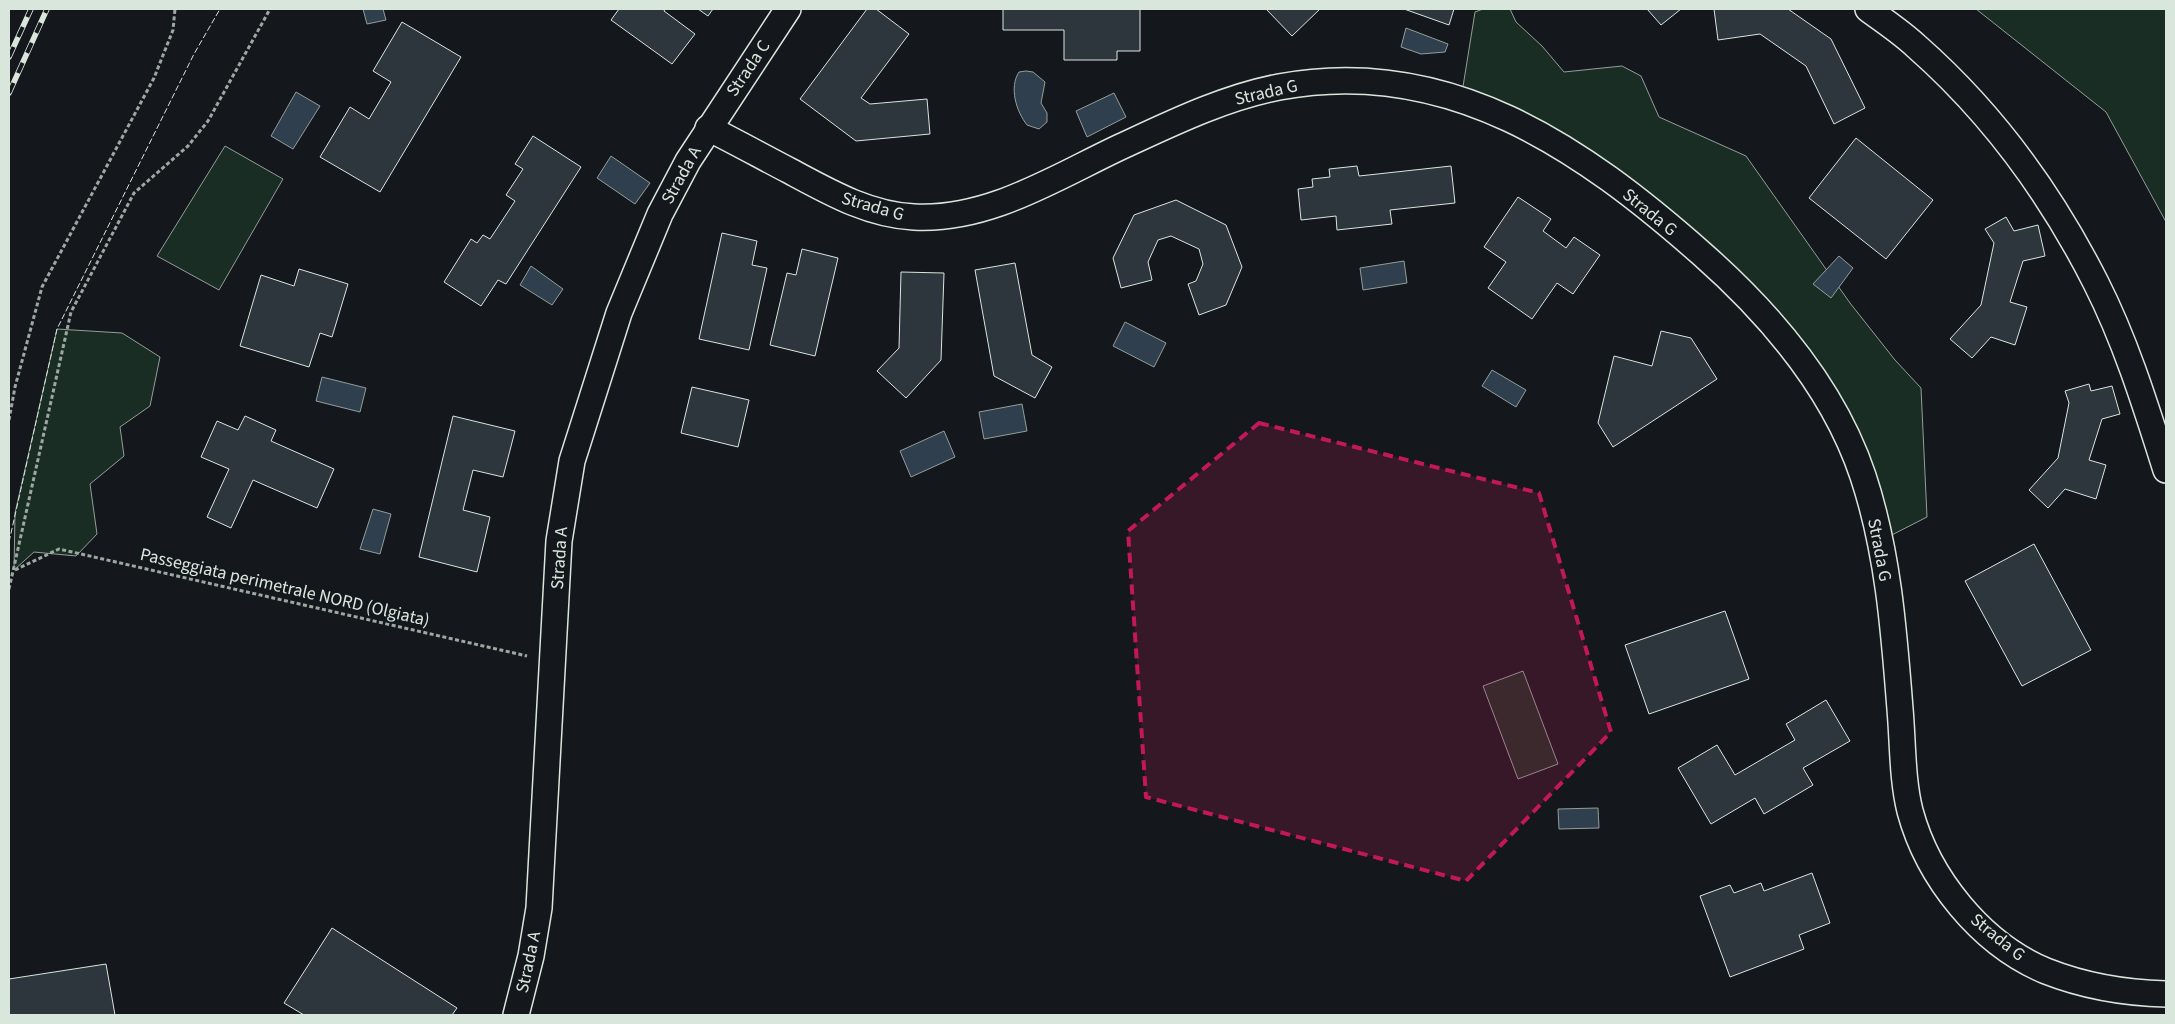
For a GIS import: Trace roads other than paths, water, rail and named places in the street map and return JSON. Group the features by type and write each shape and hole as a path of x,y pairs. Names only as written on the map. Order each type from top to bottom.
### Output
{"street":[{"name":"Strada C","path":"708,128 788,9"},
{"path":"1868,9 1915,45 1947,76 2005,141 2054,208 2096,284 2108,311 2142,395 2166,470"},
{"name":"Strada G","path":"708,128 836,196 875,210 915,217 960,214 1004,202 1134,141 1219,104 1276,87 1306,83 1335,81 1377,82 1447,94 1501,113 1556,142 1599,171 1652,212 1723,273 1774,327 1816,383 1836,414 1858,464 1880,541 1890,602 1907,796 1917,833 1941,880 1963,908 1987,932 2012,952 2037,967 2083,983 2117,990 2166,994"},
{"name":"Strada A","path":"516,1015 531,956 539,908 562,512 578,437 619,313 650,236 678,177 708,128"}],"water":[{"path":"363,9 383,9 386,20 367,24"},
{"path":"1406,28 1448,44 1445,52 1421,54 1401,47"},
{"path":"1019,72 1033,72 1045,82 1041,103 1047,113 1047,122 1039,129 1027,125 1015,99 1014,85 1016,78"},
{"path":"296,92 320,106 293,149 271,136"},
{"path":"1114,93 1126,117 1087,137 1076,111"},
{"path":"611,156 650,183 635,204 597,178"},
{"path":"1839,256 1853,268 1831,298 1813,284"},
{"path":"1404,261 1407,283 1363,290 1360,268"},
{"path":"531,266 563,289 552,305 520,285"},
{"path":"1125,322 1166,343 1154,367 1113,346"},
{"path":"1492,370 1526,390 1516,407 1482,386"},
{"path":"322,377 366,388 360,412 316,401"},
{"path":"1022,404 1027,431 984,439 979,412"},
{"path":"944,431 955,457 911,477 900,451"},
{"path":"373,509 391,514 380,554 360,549"},
{"path":"1598,808 1599,828 1559,829 1558,809"}],"railway":[{"path":"9,57 31,9"},
{"path":"9,93 47,9"}]}
